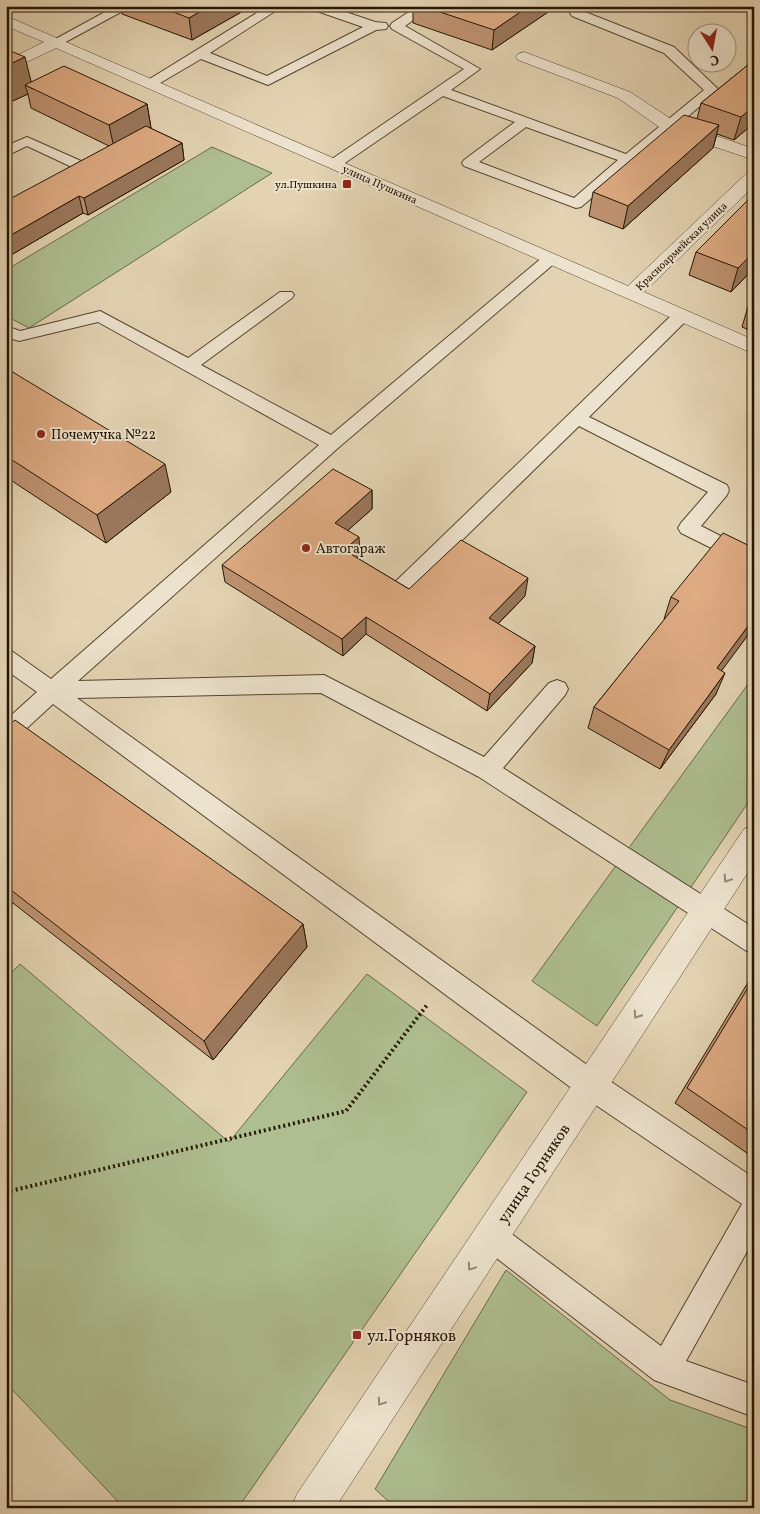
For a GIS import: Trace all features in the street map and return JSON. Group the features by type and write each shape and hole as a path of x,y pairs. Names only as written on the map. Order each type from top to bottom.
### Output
{"street":[{"name":"улица Пушкина","path":"6,20 754,348"},
{"path":"6,67 56,42"},
{"path":"524,57 624,94 668,125 754,155"},
{"name":"Красноармейская улица","path":"631,294 754,176"},
{"name":"улица Горняков","path":"311,1508 754,838"}],"lane":[{"path":"56,42 126,6"},
{"path":"150,83 277,6"},
{"path":"315,6 374,26 396,26 473,69 334,164"},
{"path":"396,26 427,6"},
{"path":"525,121 469,162 576,204 712,90 668,50 576,13"},
{"path":"200,54 268,81 374,26"},
{"path":"442,91 628,159"},
{"path":"6,152 27,141 85,168 53,186"},
{"path":"6,734 52,690 332,444 550,259"},
{"path":"188,366 286,294"},
{"path":"6,331 19,336 100,316 332,444"},
{"path":"402,587 681,316"},
{"path":"577,418 720,490 688,528 754,562"},
{"path":"6,658 591,1085 754,1195"},
{"path":"52,690 324,684 487,770 754,942"},
{"path":"487,770 557,689"},
{"path":"665,1369 754,1210"},
{"path":"491,1236 665,1369 754,1402"}],"path":[{"path":"6,1192 346,1111 447,979"}],"green space":[{"path":"212,147 272,173 29,328 6,316 6,270"},
{"path":"754,676 754,794 597,1026 532,981"},
{"path":"20,964 229,1142 367,974 527,1092 238,1508 124,1508 6,1383 6,978"},
{"path":"506,1270 670,1400 754,1430 754,1508 396,1508 375,1489"}],"building":[{"path":"158,6 210,6 189,18"},
{"path":"422,6 529,6 494,30"},
{"path":"6,49 25,57 6,66"},
{"path":"754,60 754,106 741,117 701,103"},
{"path":"64,66 147,104 109,125 25,85"},
{"path":"684,115 719,125 628,206 593,192"},
{"path":"146,126 182,143 84,198 79,196 6,238 6,201"},
{"path":"754,194 754,252 738,268 696,252"},
{"path":"754,293 754,305 749,303"},
{"name":"Почемучка №22","path":"6,368 165,464 97,515 6,456"},
{"path":"333,469 372,490 335,523 359,537 344,550 409,589 461,540 528,578 489,618 535,646 490,694 366,617 342,639 222,565"},
{"path":"723,533 754,548 754,618 717,668 725,673 669,750 594,707 679,601 671,597"},
{"path":"15,720 303,924 204,1041 6,886 6,728"},
{"path":"754,978 754,1134 687,1088"}],"place":[{"name":"ул.Пушкина","path":"347,184"},
{"name":"Почемучка №22","path":"41,434"},
{"name":"Автогараж","path":"306,548"},
{"name":"ул.Горняков","path":"357,1335"}]}
